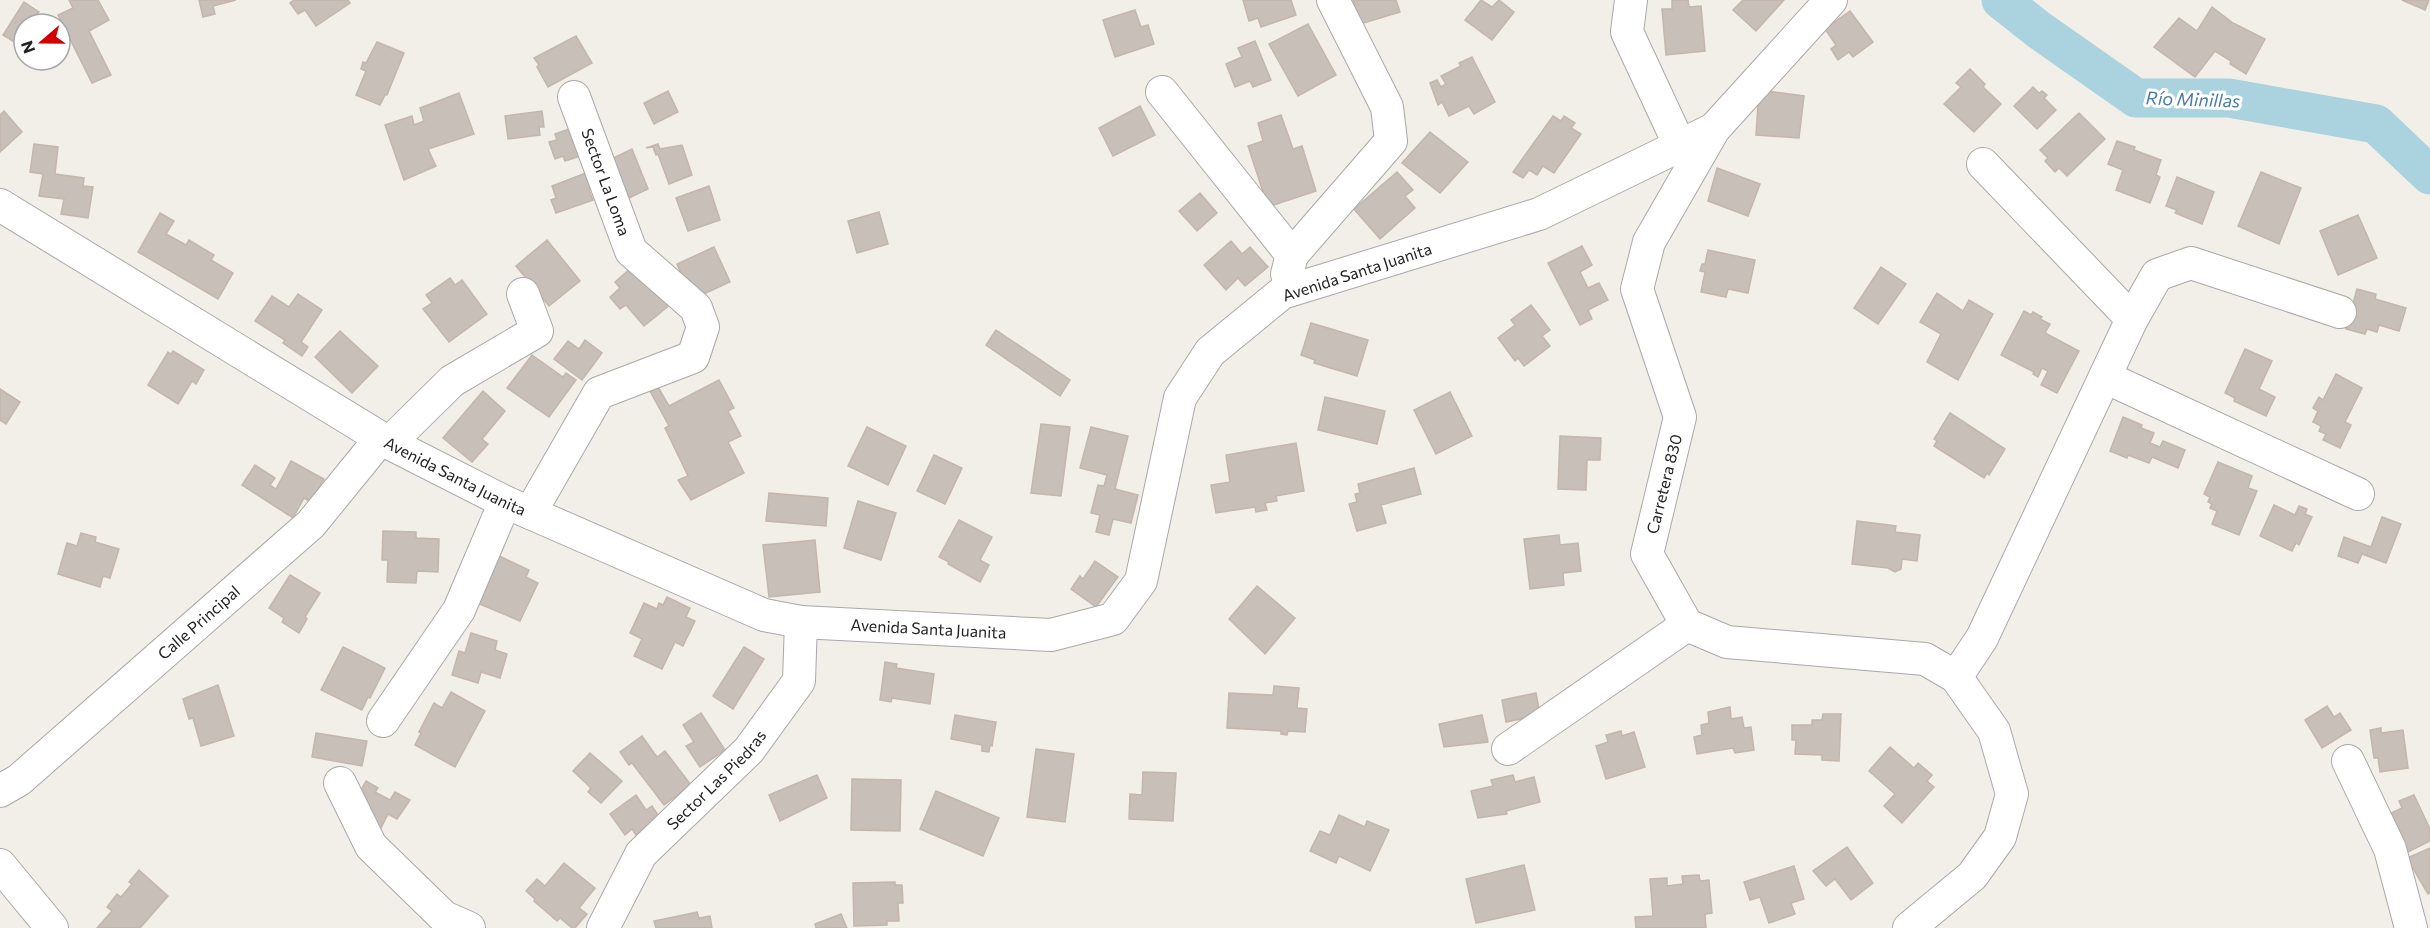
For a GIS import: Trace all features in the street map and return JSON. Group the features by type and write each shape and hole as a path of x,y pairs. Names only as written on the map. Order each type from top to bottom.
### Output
{"street":[{"path":"1282,293 1292,255 1391,141 1387,107 1334,0"},
{"path":"1630,0 1627,32 1680,146"},
{"name":"Carretera 830","path":"1687,625 1647,554 1680,417 1637,289 1649,242 1713,129 1831,0"},
{"path":"1162,92 1292,255"},
{"name":"Sector La Loma","path":"518,508 599,393 693,357 703,327 696,308 631,251 574,97"},
{"name":"Avenida Santa Juanita","path":"0,206 385,441 518,508 764,615 801,622 1051,635 1113,619 1141,580 1180,398 1210,352 1282,293 1539,214 1713,129"},
{"path":"1983,164 2132,319"},
{"path":"1956,677 1982,638 2132,319 2157,275 2191,263 2340,312"},
{"name":"Calle Principal","path":"0,791 19,780 311,524 385,441 452,381 537,330 524,294"},
{"path":"2105,377 2358,494"},
{"path":"383,721 459,610 518,508"},
{"name":"Sector Las Piedras","path":"603,928 641,854 749,750 799,681 801,622"},
{"path":"1508,749 1687,625 1727,642 1925,659 1956,677 1994,731 2012,794 2000,837 1972,876 1909,928"},
{"path":"2348,761 2390,849 2411,928"},
{"path":"340,783 371,846 444,917 469,928"},
{"path":"0,865 52,928"}],"building":[{"path":"69,0 98,0 109,20 89,31 111,75 92,83 72,43 72,12 64,12 73,8"},
{"path":"199,0 236,0 213,6 215,14 203,17"},
{"path":"294,0 348,0 350,3 316,26 305,10 298,14 290,3"},
{"path":"1243,0 1291,0 1296,15 1261,27 1258,18 1249,21"},
{"path":"1353,0 1396,0 1400,12 1360,24"},
{"path":"1481,0 1492,7 1499,0 1514,12 1492,40 1465,20"},
{"path":"1672,0 1688,0 1689,7 1701,6 1705,51 1666,55 1662,9 1672,9"},
{"path":"1743,0 1784,0 1756,31 1733,10"},
{"path":"2402,0 2429,0 2425,10"},
{"path":"24,2 39,12 18,12"},
{"path":"2212,7 2233,23 2265,39 2246,74 2215,51 2195,77 2154,47 2179,18 2197,31"},
{"path":"1135,10 1141,27 1148,25 1154,44 1115,57 1103,20"},
{"path":"1850,11 1873,42 1853,57 1849,52 1838,60 1831,49 1836,45 1825,29"},
{"path":"12,21 12,41 3,35"},
{"path":"1308,24 1336,75 1298,96 1269,44"},
{"path":"576,36 592,63 548,87 534,58"},
{"path":"1255,41 1271,80 1253,87 1250,81 1235,87 1226,64 1242,57 1238,48"},
{"path":"377,42 404,53 387,95 380,105 356,95 366,71 361,69 363,62 366,63"},
{"path":"1472,57 1495,102 1474,114 1469,106 1449,116 1442,102 1438,105 1430,83 1437,80 1441,87 1446,84 1441,76 1461,66 1459,63"},
{"path":"1970,69 1985,84 1983,87 2001,104 1974,132 1944,104 1961,87 1956,83"},
{"path":"2033,87 2039,93 2042,91 2047,95 2044,98 2056,110 2037,129 2014,106"},
{"path":"1759,90 1804,96 1799,138 1756,135"},
{"path":"668,91 678,112 654,124 644,103"},
{"path":"459,93 474,134 428,149 436,166 404,180 385,125 412,116 414,125 424,121 420,108"},
{"path":"1140,106 1155,135 1113,156 1099,128"},
{"path":"4,111 22,132 0,152 0,115"},
{"path":"542,111 544,127 539,127 540,135 508,139 505,116"},
{"path":"2079,113 2105,139 2067,176 2059,168 2055,172 2045,161 2048,158 2040,150"},
{"path":"1281,115 1293,149 1302,146 1316,191 1268,207 1248,146 1263,141 1258,123"},
{"path":"1553,116 1561,121 1564,116 1575,123 1571,128 1581,134 1554,173 1543,166 1537,175 1529,170 1523,178 1513,172"},
{"path":"572,128 586,154 565,161 563,156 555,159 549,142 557,140 555,134"},
{"path":"1430,132 1468,162 1440,193 1402,163"},
{"path":"2117,141 2161,160 2156,175 2160,177 2150,203 2116,190 2123,170 2108,164"},
{"path":"34,144 58,147 55,174 84,178 83,186 93,187 88,218 61,214 64,199 39,196 43,174 30,172"},
{"path":"658,144 660,149 682,145 692,175 669,184 658,154 656,155 653,147 646,148"},
{"path":"632,149 648,189 625,200 609,160"},
{"path":"1717,168 1760,184 1748,216 1708,201"},
{"path":"1397,172 1413,190 1405,196 1415,208 1380,239 1354,209"},
{"path":"2261,172 2301,188 2279,244 2238,226"},
{"path":"586,173 593,200 556,213 551,200 556,198 552,186"},
{"path":"2177,177 2214,192 2202,224 2175,213 2177,210 2166,206"},
{"path":"709,186 720,220 688,231 676,198"},
{"path":"1200,193 1217,213 1197,231 1179,211"},
{"path":"879,212 888,244 857,253 848,221"},
{"path":"160,213 174,221 166,234 186,245 189,240 214,255 211,260 233,273 218,299 138,252"},
{"path":"2358,215 2377,258 2338,275 2320,231"},
{"path":"547,240 580,281 549,306 516,266"},
{"path":"1231,241 1242,254 1250,247 1268,267 1245,286 1238,278 1226,290 1204,265"},
{"path":"1582,246 1592,265 1580,272 1588,288 1599,283 1608,300 1588,310 1592,319 1580,325 1548,263"},
{"path":"714,247 730,282 693,299 677,264"},
{"path":"1708,250 1755,260 1748,293 1728,289 1726,297 1701,292 1705,272 1700,271 1702,264 1705,264"},
{"path":"1881,267 1906,284 1878,324 1854,308"},
{"path":"631,268 671,304 644,326 626,305 620,309 610,297 620,288 615,282"},
{"path":"450,278 455,285 462,280 487,314 449,342 423,309 432,303 426,295"},
{"path":"2357,289 2376,294 2375,299 2406,308 2399,331 2379,325 2377,332 2367,329 2365,334 2346,329"},
{"path":"1937,293 1963,311 1969,300 1993,314 1958,380 1927,362 1941,334 1920,322"},
{"path":"298,294 322,310 301,342 308,347 302,356 283,343 285,340 255,321 272,296 289,307"},
{"path":"1531,305 1550,330 1542,336 1550,346 1524,366 1518,358 1515,361 1498,338 1515,325 1511,320"},
{"path":"2024,311 2031,315 2033,312 2042,317 2040,319 2050,324 2045,333 2079,351 2057,393 2041,385 2048,371 2042,368 2038,377 2033,374 2034,372 2001,355"},
{"path":"1311,323 1368,340 1357,376 1314,363 1315,360 1301,355"},
{"path":"996,330 1070,380 1060,396 986,345"},
{"path":"340,331 378,366 352,393 315,357"},
{"path":"585,340 602,353 582,380 554,359 568,341 579,349"},
{"path":"2245,349 2272,361 2259,389 2275,397 2266,416 2234,401 2235,398 2225,393"},
{"path":"173,351 204,370 196,384 192,381 178,404 148,385 168,352 171,354"},
{"path":"532,355 563,377 566,373 576,380 549,417 507,388"},
{"path":"2336,374 2362,388 2345,422 2351,425 2340,448 2323,440 2326,434 2319,431 2321,426 2313,422 2318,411 2313,408 2319,397 2323,400"},
{"path":"719,380 734,408 728,411 741,436 728,442 744,473 691,500 678,480 688,476 665,428 669,426 650,391 658,387 669,406"},
{"path":"0,389 20,402 6,424 0,420"},
{"path":"483,391 505,411 482,439 488,444 472,462 443,438"},
{"path":"1450,392 1472,436 1436,454 1414,410"},
{"path":"1325,397 1385,411 1377,444 1318,430"},
{"path":"1950,413 2005,449 1989,475 1987,473 1984,478 1934,446 1937,441 1934,439"},
{"path":"2123,417 2154,433 2150,443 2160,447 2163,441 2185,450 2178,468 2152,457 2149,463 2110,451"},
{"path":"1041,424 1070,427 1061,496 1031,493"},
{"path":"867,427 906,446 888,485 848,466"},
{"path":"1091,427 1128,436 1115,489 1138,495 1131,523 1113,519 1109,535 1096,532 1100,515 1091,513 1098,485 1104,486 1107,475 1080,468"},
{"path":"1560,436 1601,438 1600,460 1587,460 1586,490 1558,489"},
{"path":"1296,443 1304,491 1276,496 1277,501 1265,503 1267,510 1256,512 1255,507 1216,513 1211,485 1230,482 1226,455"},
{"path":"934,455 962,468 945,504 917,491"},
{"path":"291,461 324,479 311,502 304,498 293,518 242,485 255,465 275,478 270,485 276,489"},
{"path":"2218,462 2252,476 2248,488 2257,491 2239,535 2212,524 2217,511 2210,508 2212,504 2208,502 2210,497 2204,494"},
{"path":"1414,468 1421,494 1381,505 1386,523 1357,531 1349,504 1357,502 1355,494 1360,493 1358,484"},
{"path":"769,493 828,498 826,526 766,521"},
{"path":"858,501 896,513 881,560 844,548"},
{"path":"2274,505 2295,515 2299,506 2307,509 2305,514 2312,517 2299,545 2296,543 2292,551 2260,536"},
{"path":"2382,517 2401,524 2386,563 2362,554 2358,563 2338,556 2344,537 2371,547"},
{"path":"959,520 992,537 980,560 989,565 980,582 939,557"},
{"path":"1857,521 1896,526 1895,532 1920,535 1917,561 1902,559 1901,569 1895,572 1888,568 1852,564"},
{"path":"383,531 416,532 416,538 439,539 438,572 417,571 416,583 387,582 388,560 382,560"},
{"path":"81,533 96,537 95,542 119,549 110,578 103,576 100,587 58,574 67,543 77,546"},
{"path":"1559,535 1560,545 1578,543 1581,571 1563,573 1564,585 1530,589 1524,539"},
{"path":"815,540 820,592 769,597 763,545"},
{"path":"497,555 529,570 526,577 538,583 520,621 475,602"},
{"path":"1095,561 1118,577 1096,607 1071,589 1080,576 1083,579"},
{"path":"290,575 320,593 305,617 307,619 299,633 282,622 284,618 269,608"},
{"path":"1257,586 1295,618 1265,654 1229,619"},
{"path":"667,597 690,608 686,617 695,621 683,646 675,642 662,669 634,656 642,639 630,633 644,603 657,609 659,603 663,605"},
{"path":"471,633 497,641 495,650 507,654 500,678 481,672 478,683 452,675 459,651 465,653"},
{"path":"343,647 385,668 362,710 321,690"},
{"path":"744,647 764,659 733,709 713,696"},
{"path":"885,662 897,664 896,668 934,674 930,704 892,698 891,702 880,700"},
{"path":"218,685 234,736 201,746 193,718 189,719 183,699"},
{"path":"1274,686 1299,688 1297,708 1307,709 1305,732 1288,731 1287,735 1281,734 1281,731 1227,728 1229,693 1273,695"},
{"path":"451,692 485,711 455,767 415,745 434,703 442,708"},
{"path":"1536,693 1540,715 1506,722 1502,700"},
{"path":"2327,706 2334,717 2340,713 2351,730 2322,748 2305,720"},
{"path":"1730,707 1731,719 1742,717 1744,728 1751,727 1754,750 1735,753 1733,748 1697,754 1694,737 1702,735 1701,725 1709,723 1708,712"},
{"path":"701,713 725,750 700,767 686,746 694,742 683,725"},
{"path":"1823,714 1841,714 1839,761 1822,760 1822,755 1795,754 1796,740 1792,740 1792,725 1812,725 1812,720 1822,720"},
{"path":"955,715 996,722 989,752 982,751 982,745 951,739"},
{"path":"1482,715 1488,742 1444,747 1439,724"},
{"path":"2381,728 2381,733 2403,730 2408,768 2380,772 2378,758 2374,758 2370,730"},
{"path":"1621,731 1622,736 1634,732 1645,767 1606,779 1596,746 1608,742 1606,735"},
{"path":"316,733 367,741 362,766 312,757"},
{"path":"642,736 657,757 665,751 691,785 664,805 632,763 629,765 620,752"},
{"path":"1890,747 1914,768 1918,763 1932,775 1927,781 1934,787 1902,823 1884,806 1895,794 1869,771"},
{"path":"1036,749 1074,754 1065,822 1027,817"},
{"path":"590,753 622,781 601,803 588,792 591,788 573,771"},
{"path":"1143,772 1176,773 1173,821 1129,819 1130,794 1142,795"},
{"path":"817,775 827,798 780,821 769,795"},
{"path":"1513,775 1515,782 1534,777 1540,802 1506,811 1507,814 1478,818 1471,791 1493,786 1491,780"},
{"path":"852,779 901,780 900,831 851,830"},
{"path":"366,781 378,788 375,792 390,800 395,792 410,800 397,819 388,814 378,834 370,830 376,819 352,806"},
{"path":"936,791 999,818 983,856 920,829"},
{"path":"636,795 646,810 652,806 658,815 652,819 654,822 636,835 632,829 625,835 610,814"},
{"path":"2414,795 2430,829 2430,841 2402,855 2381,818 2402,808 2399,801"},
{"path":"1339,815 1365,827 1367,821 1389,830 1370,871 1339,856 1336,863 1310,851 1320,831 1330,835"},
{"path":"1847,847 1873,883 1851,900 1835,879 1826,886 1813,871"},
{"path":"2430,848 2430,893 2428,894 2407,858"},
{"path":"564,863 595,888 579,908 587,914 575,928 560,918 557,921 526,891 537,879 545,886"},
{"path":"1524,865 1535,910 1476,923 1466,879"},
{"path":"1794,866 1804,899 1791,903 1795,914 1769,923 1760,897 1750,900 1744,882"},
{"path":"139,870 168,896 140,928 97,928 112,911 107,907 117,894 121,897 132,884 129,882"},
{"path":"1699,875 1700,881 1709,880 1712,913 1705,914 1706,928 1636,928 1635,917 1653,916 1650,879 1667,878 1667,886 1683,884 1682,876"},
{"path":"895,882 895,885 902,885 903,903 898,903 899,921 887,921 887,925 854,926 853,883"},
{"path":"697,912 699,918 710,916 712,928 656,928 654,921"},
{"path":"841,914 847,928 816,928 815,924"}],"waterway":[{"name":"Río Minillas","path":"2001,0 2039,30 2136,98 2229,98 2376,124 2430,175"}]}
